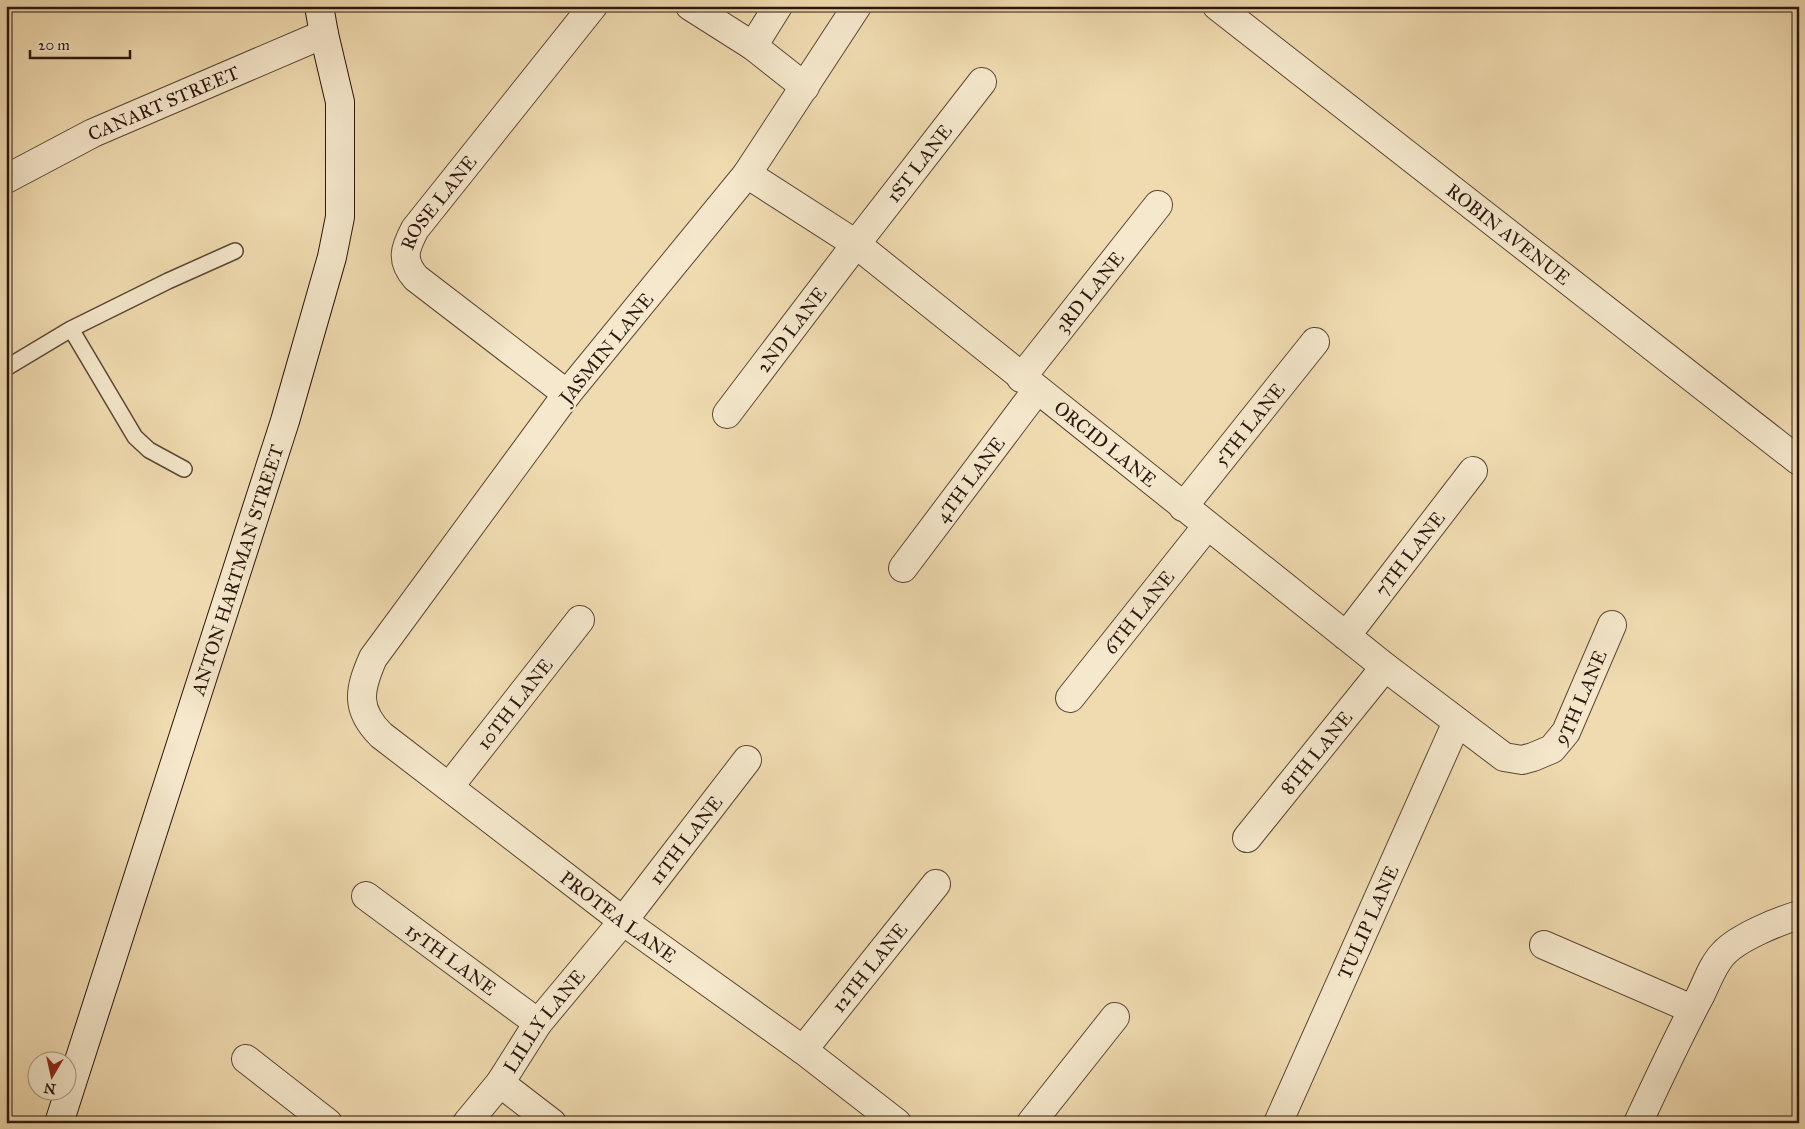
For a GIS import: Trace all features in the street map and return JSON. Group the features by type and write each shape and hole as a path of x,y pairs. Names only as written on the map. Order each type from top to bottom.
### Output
{"street":[{"name":"ANTON HARTMAN STREET","path":"59,1123 285,421 332,257 340,217 340,102 319,6"},
{"name":"ROSE LANE","path":"567,394 416,278 406,263 405,254 407,244 415,229 593,6"},
{"path":"690,6 753,46 805,87"},
{"path":"753,46 778,6"},
{"name":"JASMIN LANE","path":"362,692 364,679 373,658 567,394 747,174 857,6"},
{"name":"ROBIN AVENUE","path":"1218,6 1799,461"},
{"name":"CANART STREET","path":"6,179 93,133 324,34"},
{"name":"1ST LANE","path":"856,244 982,82"},
{"name":"ORCID LANE","path":"747,174 856,244 1183,507 1457,722"},
{"name":"3RD LANE","path":"1029,384 1158,205"},
{"name":"2ND LANE","path":"727,414 856,244"},
{"name":"5TH LANE","path":"1183,507 1315,342"},
{"name":"4TH LANE","path":"904,568 1029,384"},
{"name":"7TH LANE","path":"1346,636 1473,471"},
{"name":"6TH LANE","path":"1070,698 1207,526"},
{"name":"10TH LANE","path":"449,787 580,620"},
{"name":"9TH LANE","path":"1457,722 1504,757 1522,760 1552,749 1566,732 1612,625"},
{"name":"8TH LANE","path":"1247,838 1385,667"},
{"name":"PROTEA LANE","path":"362,692 364,714 381,736 623,921 803,1050 897,1123"},
{"name":"TULIP LANE","path":"1278,1123 1457,722"},
{"name":"11TH LANE","path":"623,921 747,760"},
{"name":"12TH LANE","path":"803,1050 936,884"},
{"name":"15TH LANE","path":"366,896 538,1023"},
{"path":"1638,1123 1692,1009 1724,953 1739,942 1782,920 1799,915"},
{"name":"LILLY LANE","path":"467,1123 500,1083 538,1023 623,921"},
{"path":"1544,945 1692,1009"},
{"path":"1031,1123 1115,1017"},
{"path":"246,1059 328,1123"},
{"path":"500,1083 552,1123"}],"lane":[{"path":"6,368 71,329 168,281 235,251"},
{"path":"71,329 135,437 149,450 184,469"}]}
